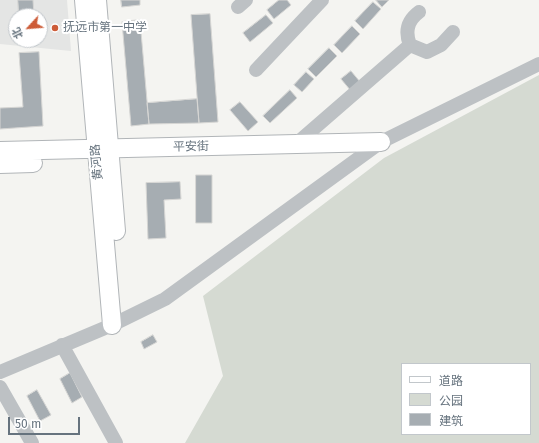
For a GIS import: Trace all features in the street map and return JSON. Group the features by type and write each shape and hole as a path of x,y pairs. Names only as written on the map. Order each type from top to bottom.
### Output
{"main road":[{"name":"黄河路","path":"84,0 103,155 117,322"},
{"name":"黄河路","path":"97,0 103,155"},
{"name":"平安街","path":"0,164 103,155 296,144 374,147"},
{"name":"平安街","path":"0,151 103,155 374,147"}],"street":[{"path":"256,70 322,0"},
{"path":"419,12 407,27 406,36 410,45 427,52 441,45 453,32"},
{"path":"296,144 410,45"},
{"path":"0,372 117,322 165,299 374,147 539,64"},
{"path":"62,345 116,443"},
{"path":"0,387 32,443"}],"shaded area":[{"name":"抚远市第一中学","path":"0,0 67,0 71,51 41,48 48,48 48,8 8,8 8,45 0,44"}],"green space":[{"path":"539,75 539,443 185,443 223,376 203,296 384,158"}],"building":[{"path":"18,0 33,0 34,8 18,8"},
{"path":"121,0 140,0 140,5 122,7"},
{"path":"279,0 287,0 291,5 274,19 267,10"},
{"path":"376,0 389,0 382,7"},
{"path":"373,2 381,9 363,29 355,21"},
{"path":"210,14 218,122 199,123 191,15"},
{"path":"266,15 273,23 250,42 243,33"},
{"path":"140,20 149,124 131,126 122,22"},
{"path":"352,26 360,34 342,53 334,45"},
{"path":"329,48 337,56 316,77 308,69"},
{"path":"39,52 43,126 0,129 0,108 23,107 19,53"},
{"path":"351,71 361,83 351,91 341,79"},
{"path":"306,72 314,79 302,92 294,85"},
{"path":"290,90 297,98 270,123 263,116"},
{"path":"197,99 199,123 149,124 147,103"},
{"path":"240,102 258,122 248,131 230,110"},
{"path":"196,175 212,175 212,223 196,223"},
{"path":"180,182 181,199 164,200 166,238 148,239 146,183"},
{"path":"153,335 157,342 144,349 141,342"},
{"path":"70,373 82,397 72,403 60,379"},
{"path":"37,390 51,415 40,421 27,396"}],"place":[{"name":"抚远市第一中学","path":"55,28"}]}
